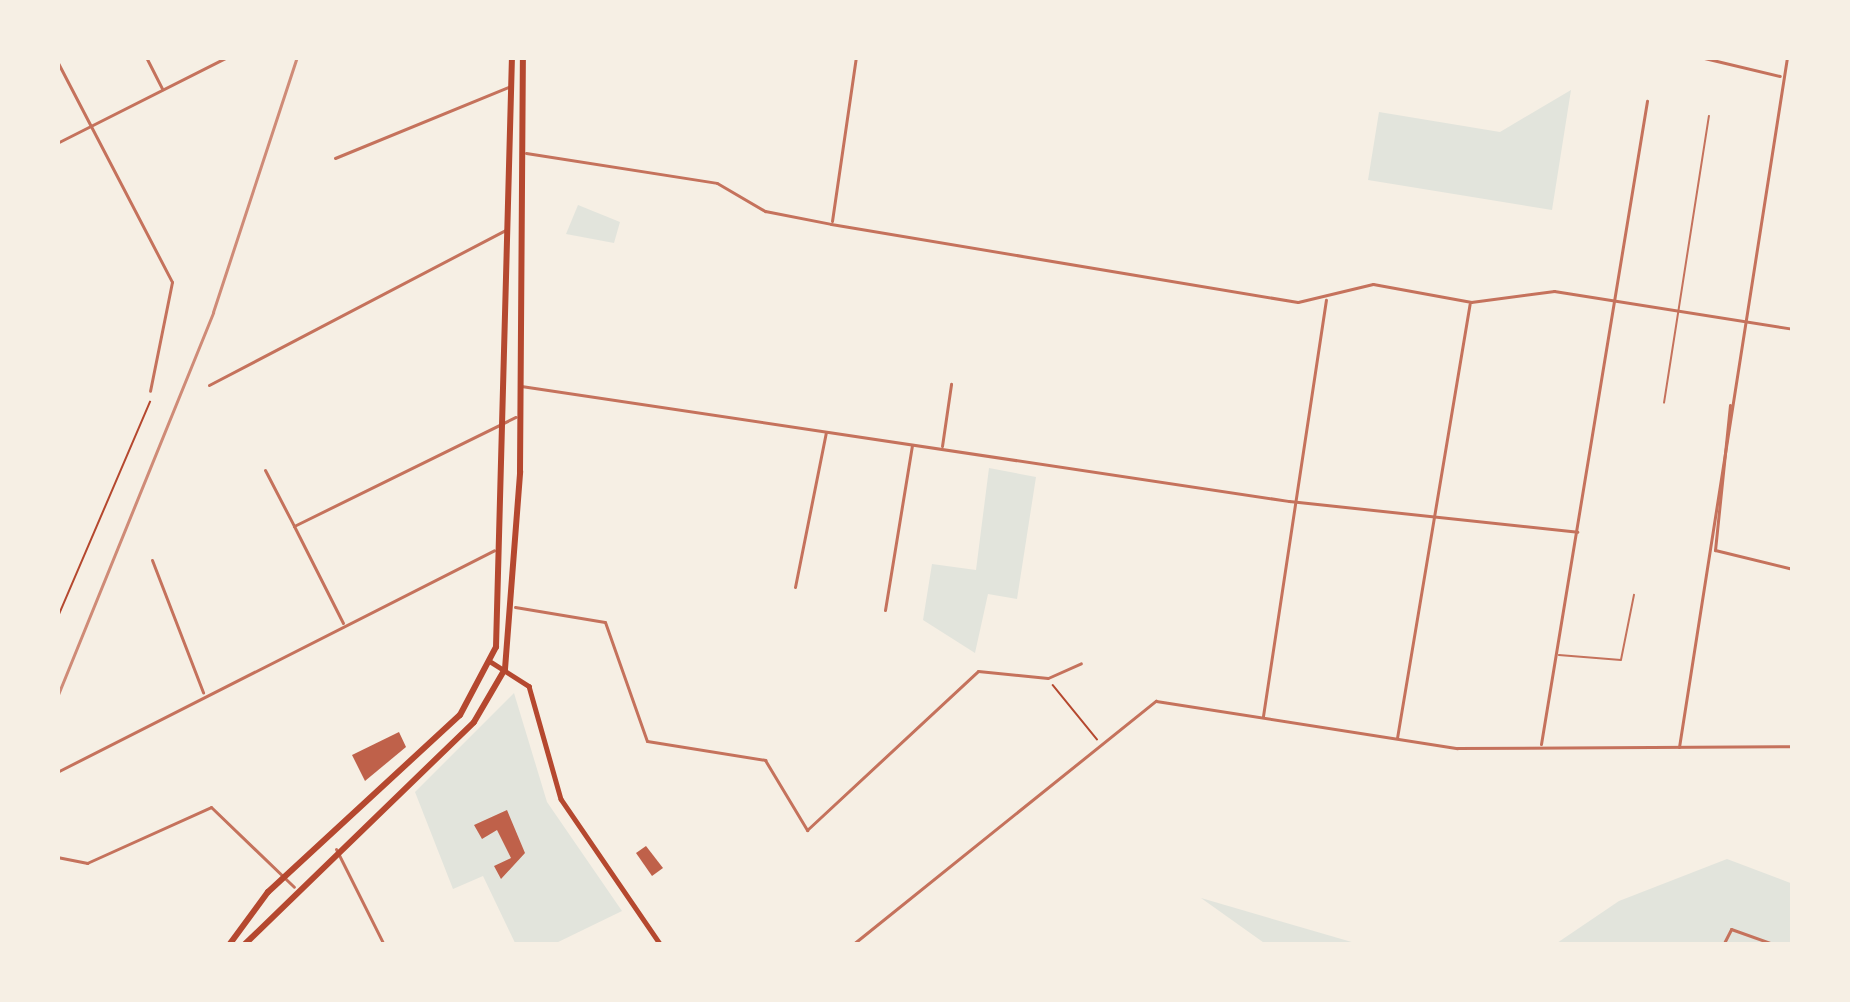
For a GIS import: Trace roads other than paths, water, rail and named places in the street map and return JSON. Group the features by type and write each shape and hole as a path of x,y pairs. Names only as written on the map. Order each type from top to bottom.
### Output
{"highway":[{"path":"229,945 284,877 447,729 491,662 507,544 512,57"},
{"path":"244,945 294,887 474,722 505,668 515,607 523,57"}],"main road":[{"path":"491,662 530,690 565,805 657,944"}],"street":[{"path":"146,57 163,90"},
{"path":"57,143 227,57"},
{"path":"831,224 856,57"},
{"path":"1458,57 1489,57"},
{"path":"1700,57 1780,76"},
{"path":"1679,747 1780,76 1787,57"},
{"path":"57,61 172,282 150,391"},
{"path":"335,158 509,87"},
{"path":"1541,746 1647,100"},
{"path":"520,152 717,183 765,211 831,224 1326,300 1373,284 1471,302 1554,291 1793,329"},
{"path":"209,385 509,228"},
{"path":"1262,718 1326,300"},
{"path":"1397,738 1471,302"},
{"path":"941,448 951,383"},
{"path":"519,386 1298,502 1577,532"},
{"path":"1730,403 1718,555 1793,569"},
{"path":"294,526 508,417 520,416"},
{"path":"795,587 826,431"},
{"path":"885,610 912,444"},
{"path":"265,470 344,624"},
{"path":"57,772 507,544"},
{"path":"152,560 203,694"},
{"path":"515,607 605,622 647,741 765,760 807,830 978,671 1048,678 1081,663"},
{"path":"852,945 1099,742 1162,700 1397,738 1541,746 1793,746"},
{"path":"57,857 87,863 211,807 294,887"},
{"path":"336,848 384,945"},
{"path":"1723,945 1731,928 1776,945"}],"lane":[{"path":"1664,403 1709,117"},
{"path":"1555,654 1619,662 1634,595"}],"railway":[{"path":"57,697 213,312 297,57"}]}
